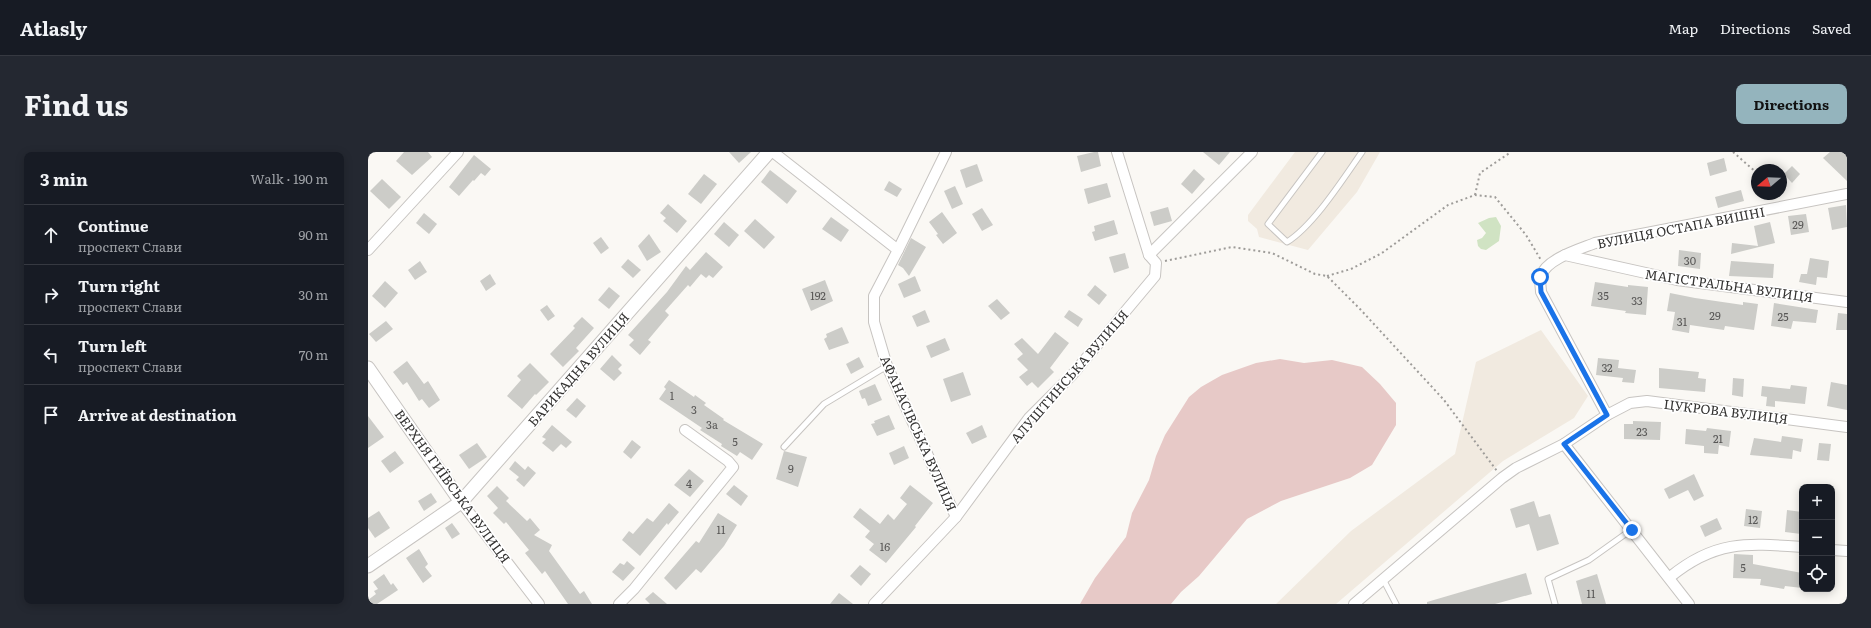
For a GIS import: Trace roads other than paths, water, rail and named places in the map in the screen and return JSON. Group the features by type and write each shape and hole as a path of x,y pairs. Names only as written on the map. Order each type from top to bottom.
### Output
{"street":[{"path":"368,250 458,152"},
{"name":"БАРИКАДНА ВУЛИЦЯ","path":"368,566 461,502 769,152"},
{"path":"773,152 898,250"},
{"name":"АФАНАСІВСЬКА ВУЛИЦЯ","path":"946,152 874,296 874,322 887,366 956,517"},
{"path":"1117,152 1149,255 1252,152"},
{"name":"ВУЛИЦЯ ОСТАПА ВИШНІ","path":"1607,415 1541,292 1540,277 1545,268 1565,255 1595,243 1847,194"},
{"name":"АЛУШТИНСЬКА ВУЛИЦЯ","path":"874,604 956,517 1029,418 1072,376 1155,276 1156,263 1149,255"},
{"name":"МАГІСТРАЛЬНА ВУЛИЦЯ","path":"1565,255 1677,280 1847,302"},
{"name":"ВЕРХНЯ ГИЇВСЬКА ВУЛИЦЯ","path":"368,368 461,502 539,604"},
{"name":"ЦУКРОВА ВУЛИЦЯ","path":"1354,604 1502,478 1516,468 1564,444 1607,415 1630,403 1647,401 1847,427"},
{"path":"619,604 634,589 733,467 728,461 685,430"},
{"path":"1564,444 1670,577 1689,604"},
{"path":"1670,577 1696,559 1726,547 1757,544 1799,548"},
{"path":"1835,550 1847,551"}],"lane":[{"path":"1322,152 1268,224 1287,242 1299,234 1336,188 1362,152"},
{"path":"784,447 824,404 887,366"},
{"path":"1555,604 1548,579 1589,560 1632,530"},
{"path":"1383,579 1396,604"}]}
